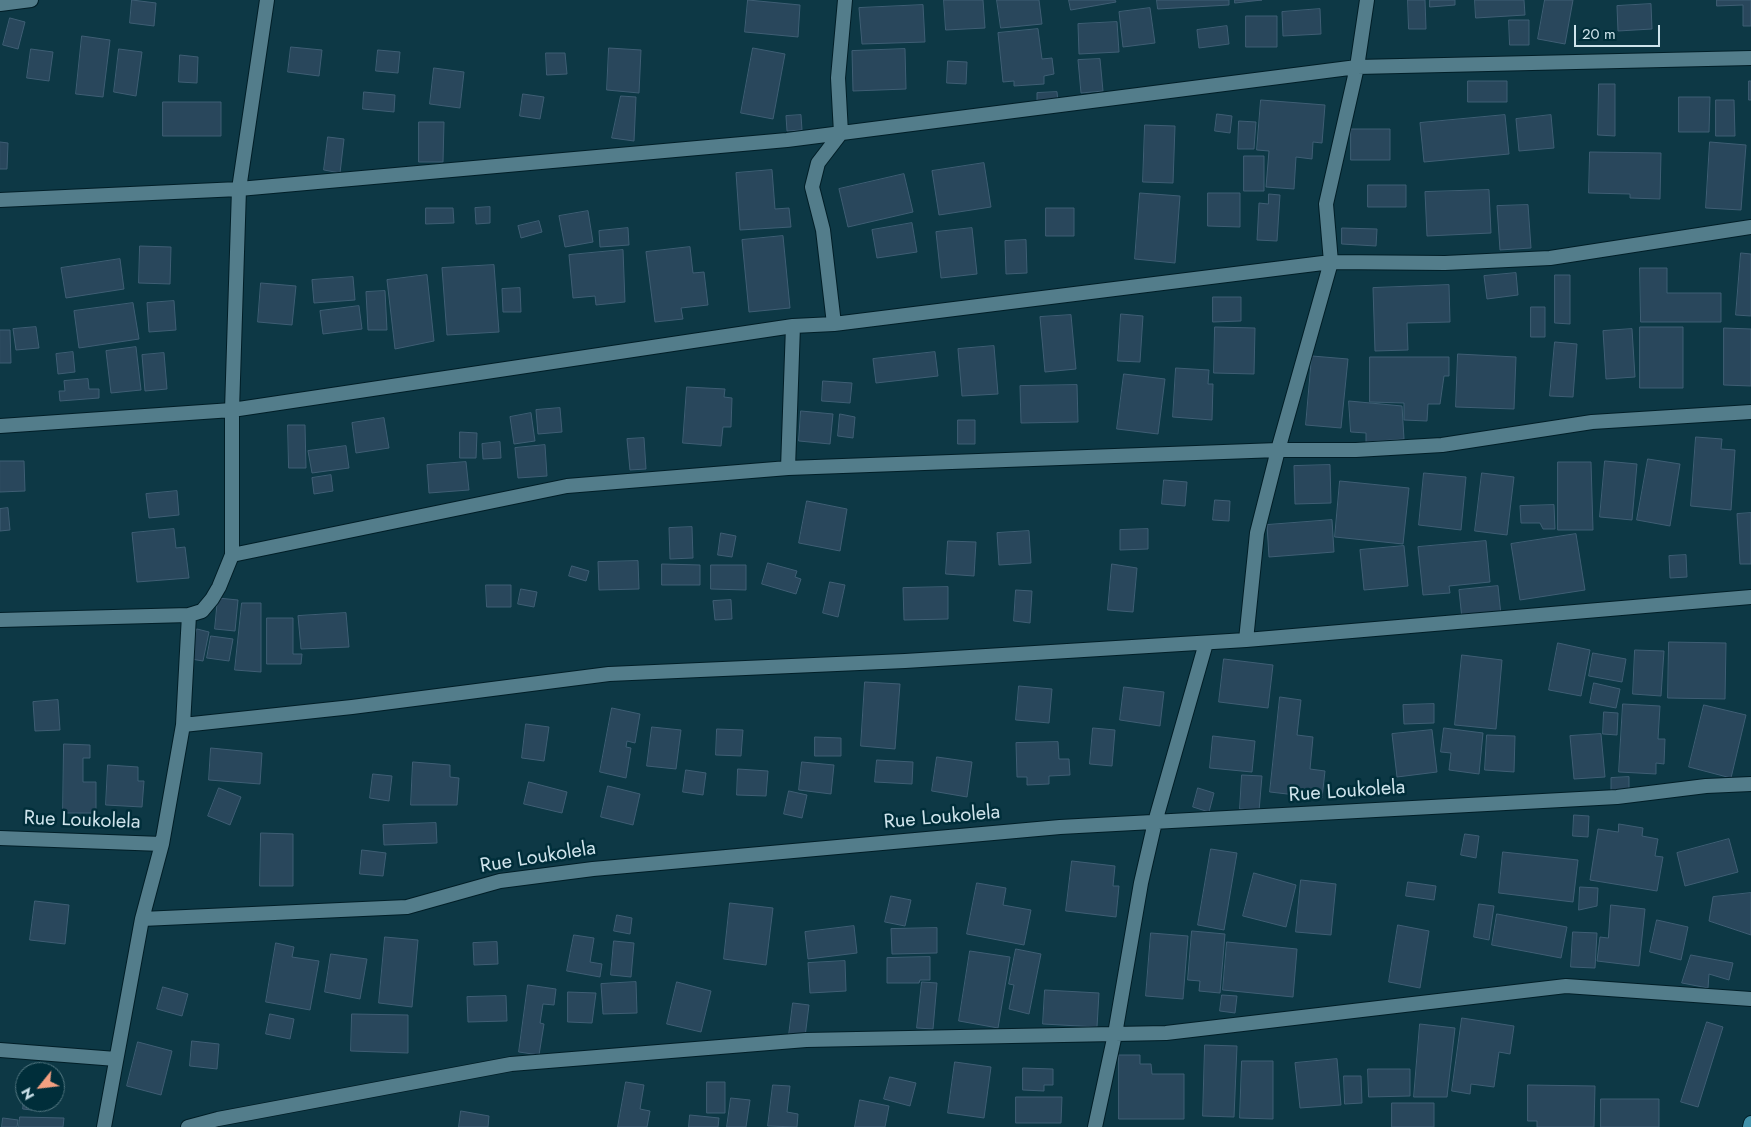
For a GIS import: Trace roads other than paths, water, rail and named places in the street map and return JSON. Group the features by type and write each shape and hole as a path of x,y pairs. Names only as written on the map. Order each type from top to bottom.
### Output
{"main road":[{"path":"1750,1127 1751,1123"}],"street":[{"path":"0,4 31,0"},
{"path":"0,620 189,615 202,611 219,588 232,555 232,410 239,189 266,0"},
{"path":"834,324 823,230 812,187 818,163 841,133 838,78 845,0"},
{"path":"1246,640 1257,533 1278,450 1331,262 1326,204 1357,67 1367,0"},
{"path":"0,200 239,189 788,140 1357,67 1751,58"},
{"path":"0,426 232,410 793,326 834,324 1331,262 1445,263 1550,258 1751,227"},
{"path":"788,468 793,326"},
{"path":"232,555 567,486 788,468 1278,450 1356,450 1442,445 1592,422 1751,412"},
{"path":"183,724 352,707 609,674 915,660 1246,640 1751,597"},
{"path":"104,1127 142,919 162,844 183,724 189,615"},
{"path":"1095,1127 1115,1034 1141,883 1155,822 1206,642"},
{"name":"Rue Loukolela","path":"142,919 407,907 500,881 593,869 1060,827 1617,797 1706,786 1751,784"},
{"name":"Rue Loukolela","path":"0,838 162,844"},
{"path":"188,1127 218,1119 511,1064 806,1040 1166,1033 1566,986 1751,999"},
{"path":"0,1050 116,1058"}]}
